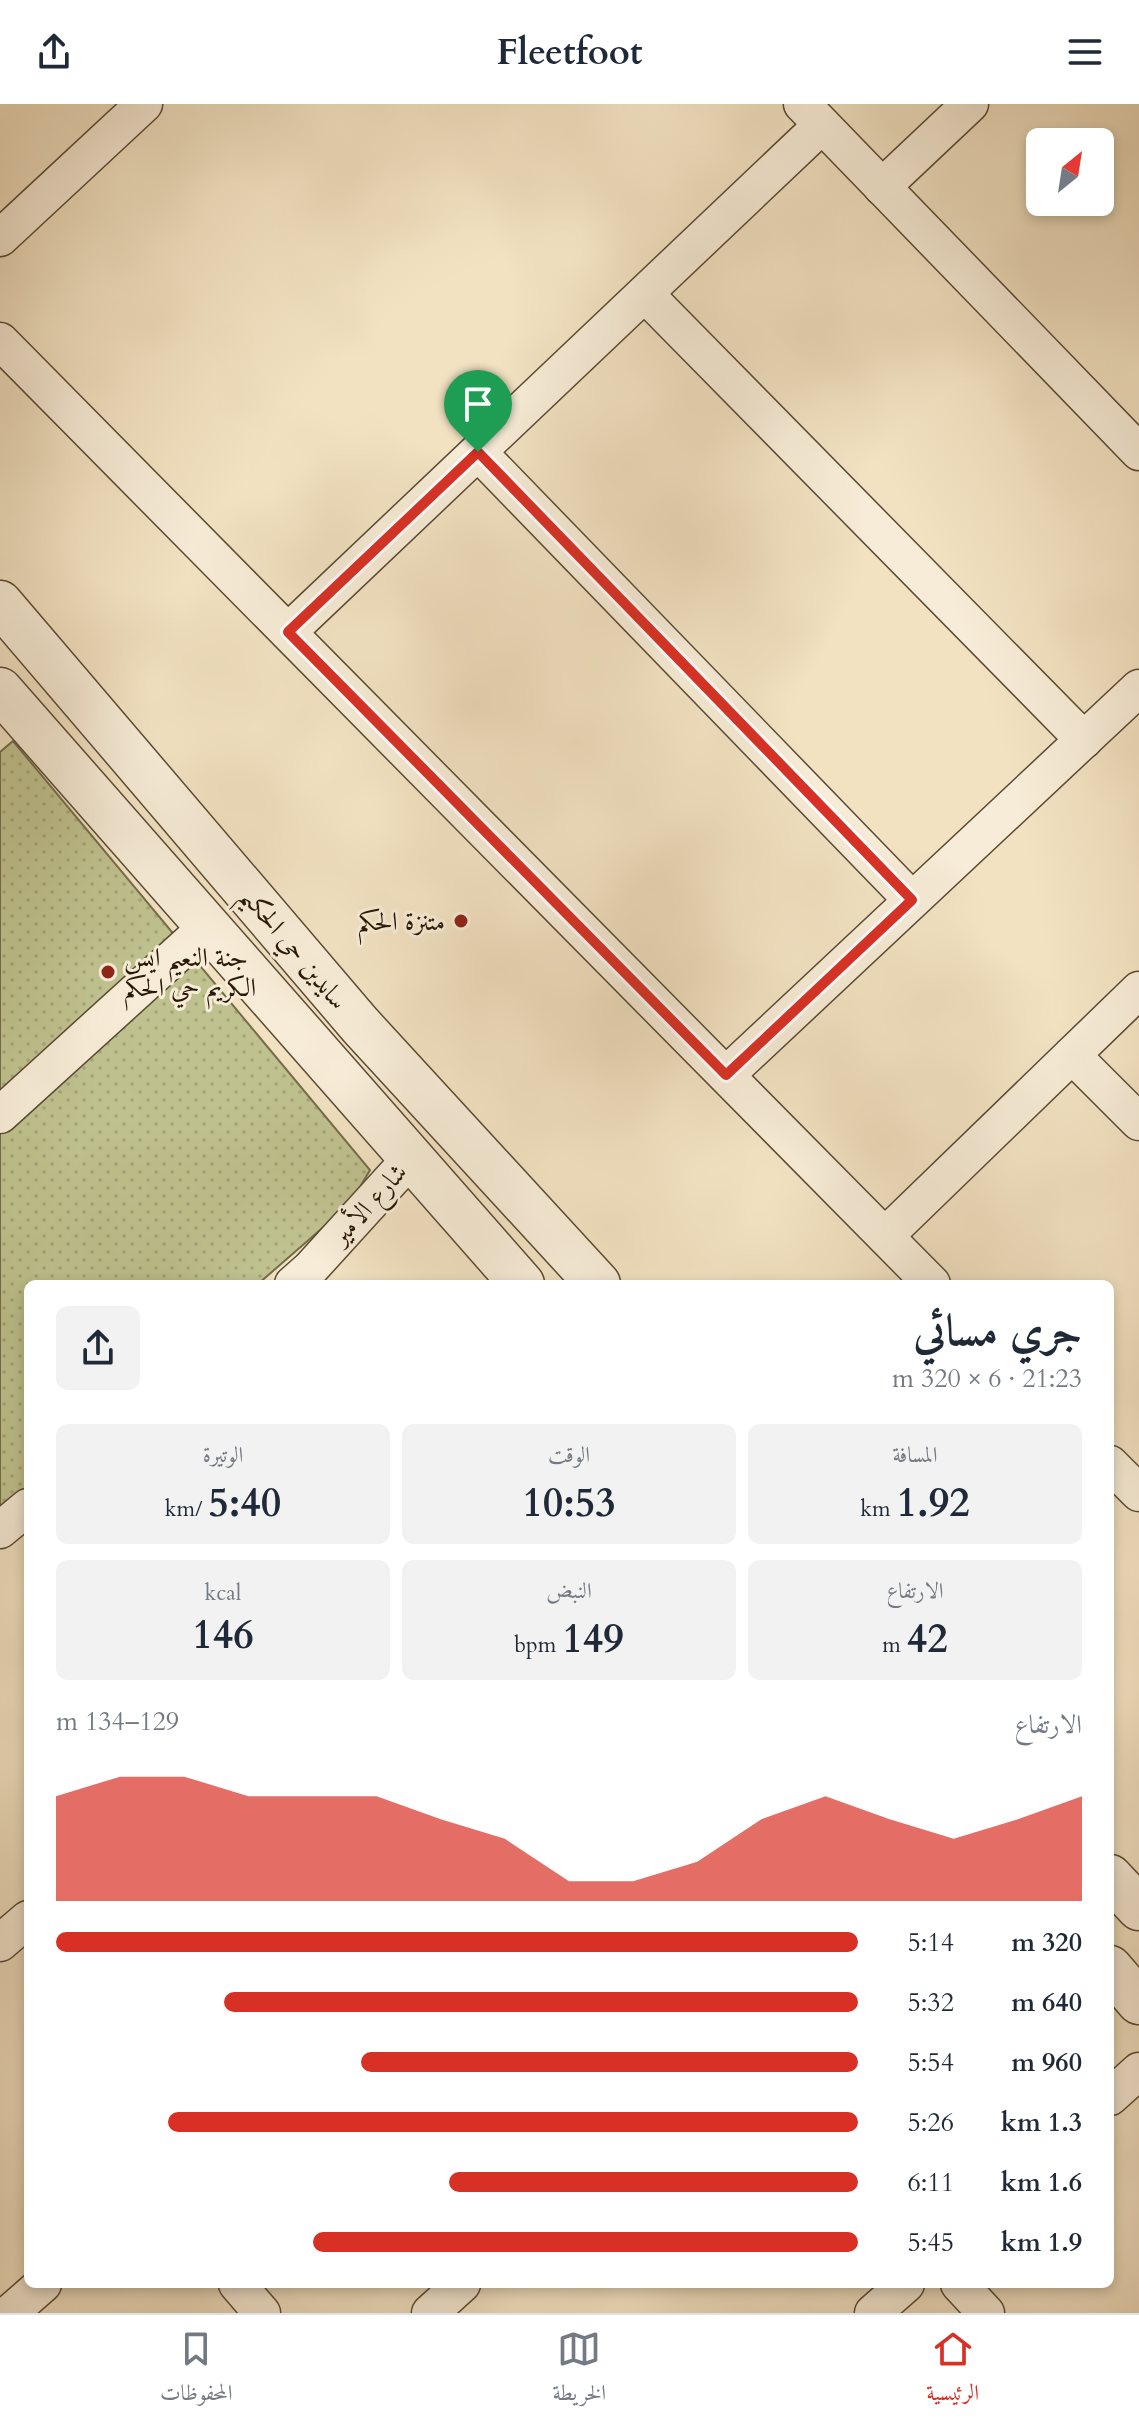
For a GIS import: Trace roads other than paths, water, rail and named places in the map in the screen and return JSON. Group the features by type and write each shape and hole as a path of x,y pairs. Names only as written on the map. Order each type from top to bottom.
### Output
{"street":[{"path":"882,187 970,104"},
{"path":"0,238 132,108"},
{"path":"288,632 645,294 812,114 1139,452"},
{"path":"645,294 1084,740"},
{"path":"0,341 928,1280"},
{"path":"478,452 912,900"},
{"name":"سايدين حي الحكيم","path":"0,603 360,1025 594,1280"},
{"path":"726,1075 1139,688"},
{"name":"سايدين حي الحكيم","path":"7,711 207,927 518,1280"},
{"path":"0,1115 207,927"},
{"path":"885,1236 1139,990"},
{"path":"1072,1055 1139,1122"},
{"name":"شارع الأمير","path":"298,1280 411,1158"},
{"path":"1114,1468 1139,1493"},
{"path":"0,1530 24,1510"},
{"path":"1114,1881 1139,1908"},
{"path":"0,1943 24,1922"},
{"path":"1114,1973 1139,2002"},
{"path":"1114,2093 1139,2071"},
{"path":"10,2313 38,2288"},
{"path":"240,2288 262,2313"},
{"path":"430,2313 458,2288"},
{"path":"873,2313 901,2288"},
{"path":"963,2288 986,2313"}],"place":[{"name":"متنزة الحكم","path":"461,921"},
{"name":"جنة النعيم ايس الكريم حي الحكم","path":"108,972"}]}
